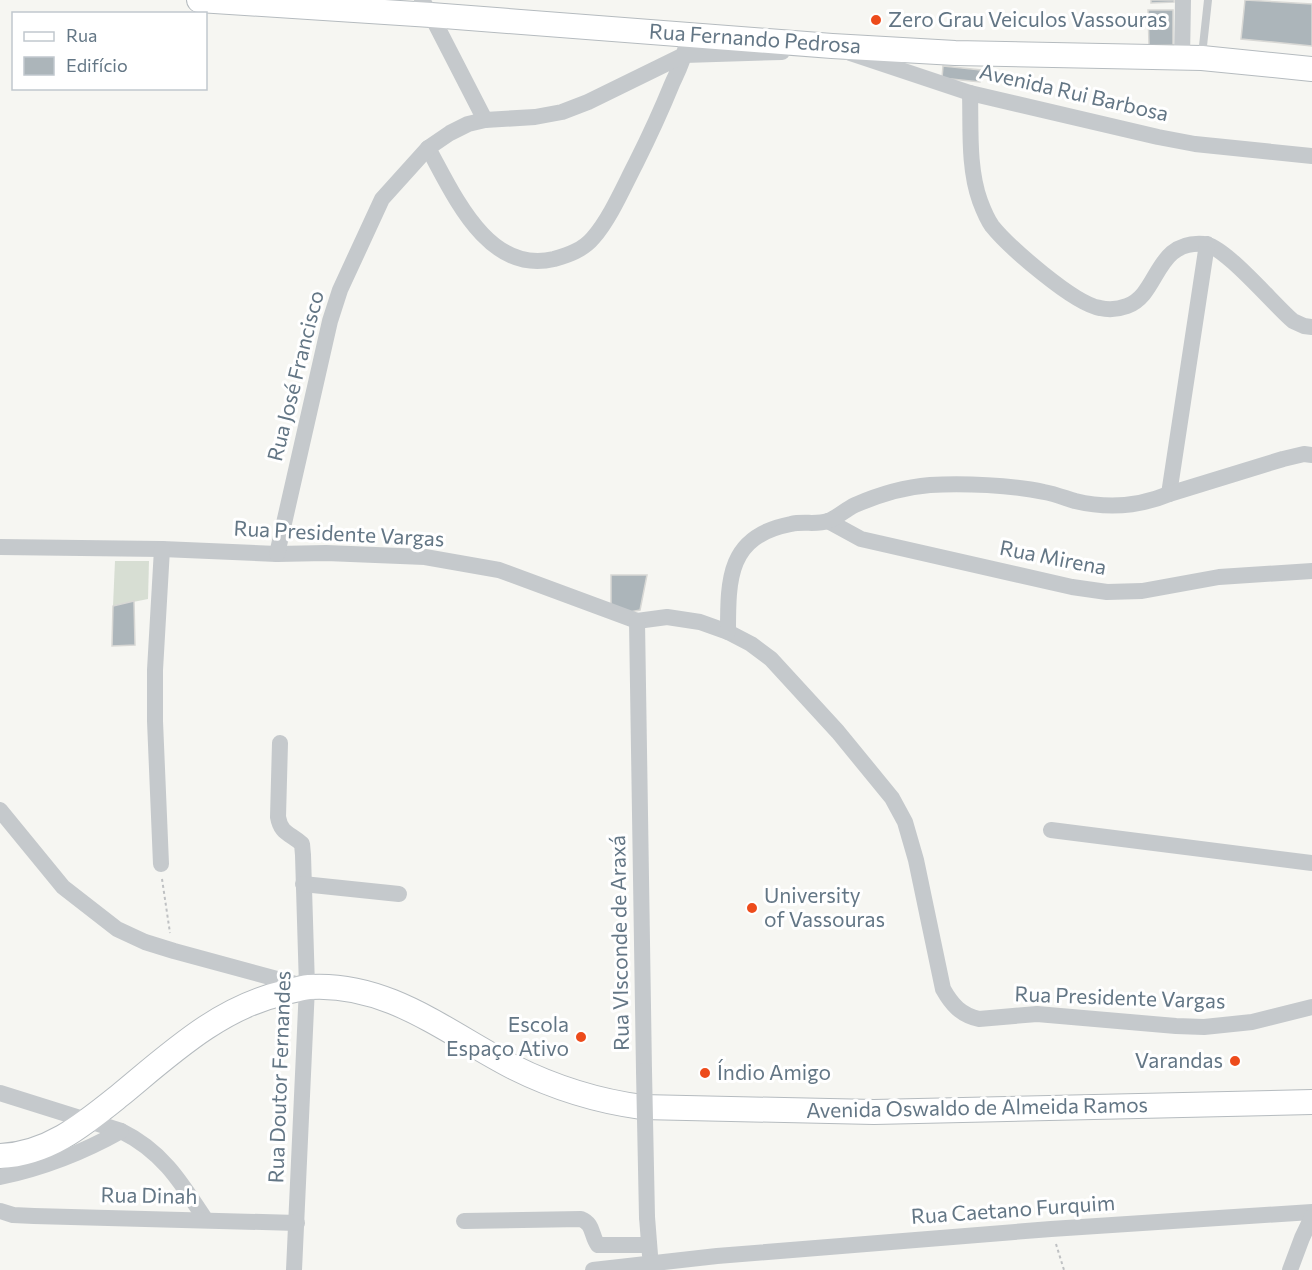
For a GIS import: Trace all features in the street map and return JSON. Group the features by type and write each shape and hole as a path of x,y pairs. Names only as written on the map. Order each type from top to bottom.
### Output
{"street":[{"name":"Rua Fernando Pedrosa","path":"199,0 426,7 686,45 829,46 955,53 1192,58 1312,69"},
{"path":"1183,0 1192,58"},
{"path":"426,7 485,120"},
{"path":"428,148 472,221 484,238 499,250 522,260 543,261 564,256 579,250 594,238 607,216 655,124 686,45"},
{"name":"Rua José Francisco","path":"277,554 314,386 340,290 382,200 402,175 428,148 468,124 485,120 535,117 562,112 588,102 686,45"},
{"name":"Avenida Rui Barbosa","path":"829,46 970,93 1195,144 1312,156"},
{"path":"970,93 974,185 991,224 1009,244 1075,296 1098,308 1114,309 1129,306 1143,293 1168,256 1176,249 1185,245 1207,244 1230,258 1293,321 1312,327"},
{"path":"1169,494 1207,244"},
{"path":"728,632 730,579 736,560 748,542 780,526 828,521 854,506 889,493 930,485 976,486 1043,492 1100,505 1127,506 1152,501 1283,459 1304,454 1312,455"},
{"name":"Rua Mirena","path":"828,521 861,539 1072,587 1107,592 1142,591 1219,577 1312,571"},
{"name":"Rua Presidente Vargas","path":"0,547 425,556 499,570 637,621 667,617 700,622 728,632 751,644 771,659 838,732 892,798 905,822 916,860 943,989 951,1003 970,1017 979,1019 1037,1014 1204,1027 1252,1022 1312,1007"},
{"path":"161,864 155,670 162,549"},
{"name":"Rua VIsconde de Araxá","path":"637,621 647,1217 652,1267"},
{"name":"Rua Doutor Fernandes","path":"280,743 278,817 282,830 302,844 307,987 294,1270"},
{"path":"0,812 63,887 117,929 145,942 174,951 307,987"},
{"path":"1051,830 1312,863"},
{"path":"303,884 399,894"},
{"name":"Avenida Oswaldo de Almeida Ramos","path":"0,1156 41,1148 62,1139 218,1019 261,998 307,987 338,987 392,1000 543,1081 582,1094 642,1107 874,1112 1312,1102"},
{"path":"0,1093 120,1131 136,1139 164,1161 177,1176 205,1219"},
{"path":"0,1177 51,1164 78,1154 120,1131"},
{"name":"Rua Dinah","path":"0,1211 13,1215 34,1216 297,1223"},
{"name":"Rua Caetano Furquim","path":"593,1270 652,1267 717,1256 1051,1229 1312,1212"},
{"path":"1290,1270 1312,1217"},
{"path":"464,1221 581,1219 588,1222 598,1245 649,1245"}],"lane":[{"path":"1192,58 1208,0"}],"path":[{"path":"161,864 165,910 174,951"},
{"path":"1051,1229 1064,1270"}],"shaded area":[{"path":"115,561 149,561 148,599 113,606"}],"building":[{"path":"1151,0 1174,0 1174,2 1151,3"},
{"path":"1245,0 1312,4 1312,46 1241,39"},
{"path":"1148,10 1173,10 1173,45 1149,45"},
{"path":"943,66 981,70 980,82 942,78"},
{"path":"611,575 647,575 640,610 625,613 611,604"},
{"path":"134,601 135,645 112,646 113,606"}],"place":[{"name":"Zero Grau Veiculos Vassouras","path":"876,20"},
{"name":"University of Vassouras","path":"752,908"},
{"name":"Escola Espaço Ativo","path":"581,1037"},
{"name":"Varandas","path":"1235,1061"},
{"name":"Índio Amigo","path":"705,1073"}]}
